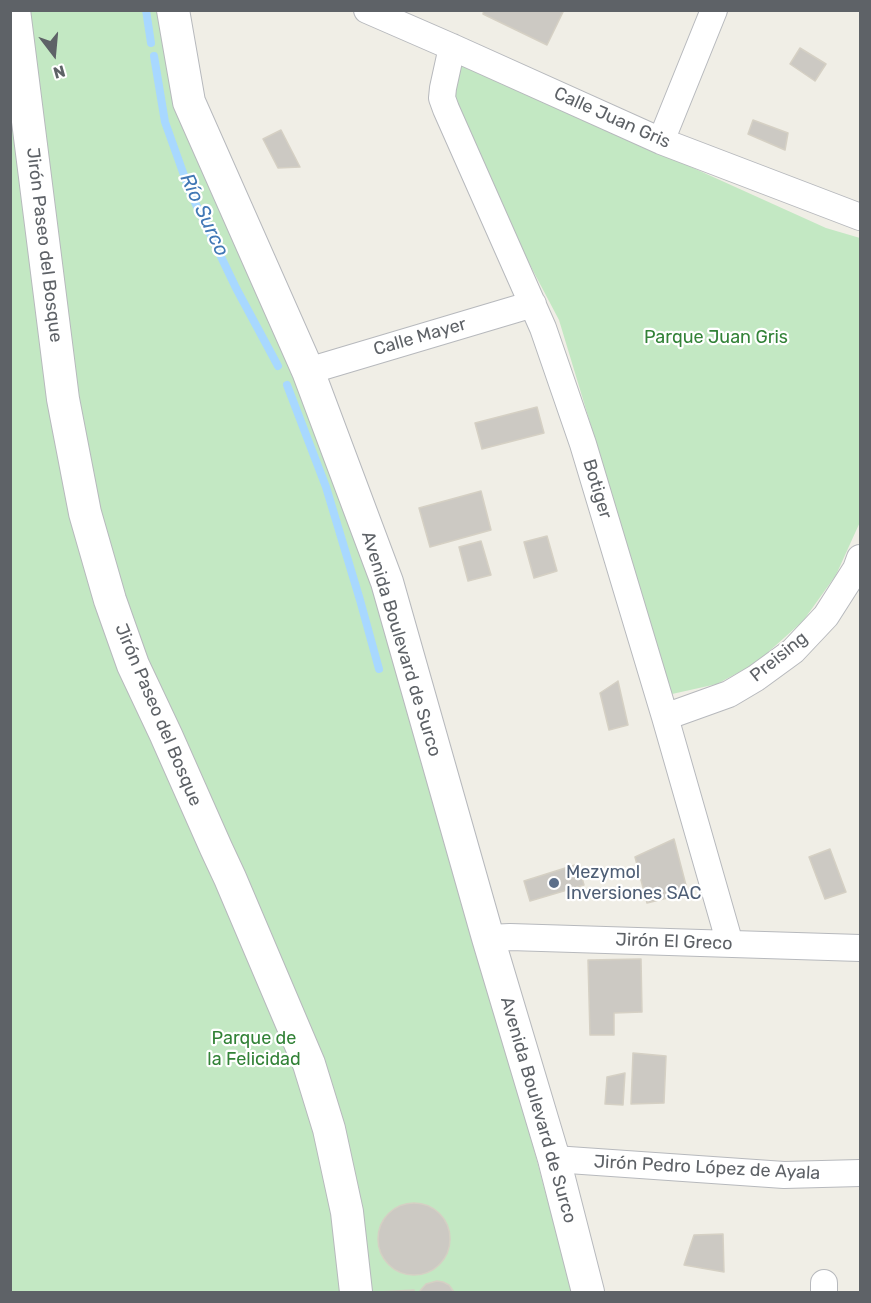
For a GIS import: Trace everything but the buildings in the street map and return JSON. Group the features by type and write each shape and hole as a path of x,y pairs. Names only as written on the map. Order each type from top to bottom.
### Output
{"street":[{"name":"Jirón Paseo del Bosque","path":"14,10 63,399 86,513 110,600 133,665 230,878 309,1064 329,1129 347,1212 356,1293"},
{"name":"Avenida Boulevard de Surco","path":"173,10 189,102 308,370 387,582 488,938 554,1159 588,1293"},
{"name":"Calle Juan Gris","path":"366,10 661,141 861,217"},
{"path":"661,141 714,10"},
{"name":"Botiger","path":"452,47 442,98 543,328 583,444 730,944"},
{"name":"Calle Mayer","path":"308,370 533,304"},
{"name":"Preising","path":"665,717 729,694 793,651 826,616 861,558"},
{"name":"Jirón El Greco","path":"488,938 861,948"},
{"name":"Jirón Pedro López de Ayala","path":"554,1159 784,1175 861,1173"}],"green space":[{"name":"Parque de la Felicidad","path":"10,11 161,11 173,89 194,154 299,380 345,496 525,1116 572,1292 11,1292"},
{"name":"Parque Juan Gris","path":"461,63 826,228 860,238 860,522 836,575 803,621 756,663 717,684 672,694 559,320 453,119 450,87"}],"waterway":[{"name":"Río Surco","path":"146,10 151,43"},
{"name":"Río Surco","path":"154,56 165,122 190,192 236,288 278,366"},
{"name":"Río Surco","path":"287,385 326,487 379,669"}],"place":[{"name":"Mezymol Inversiones SAC","path":"554,883"}]}
